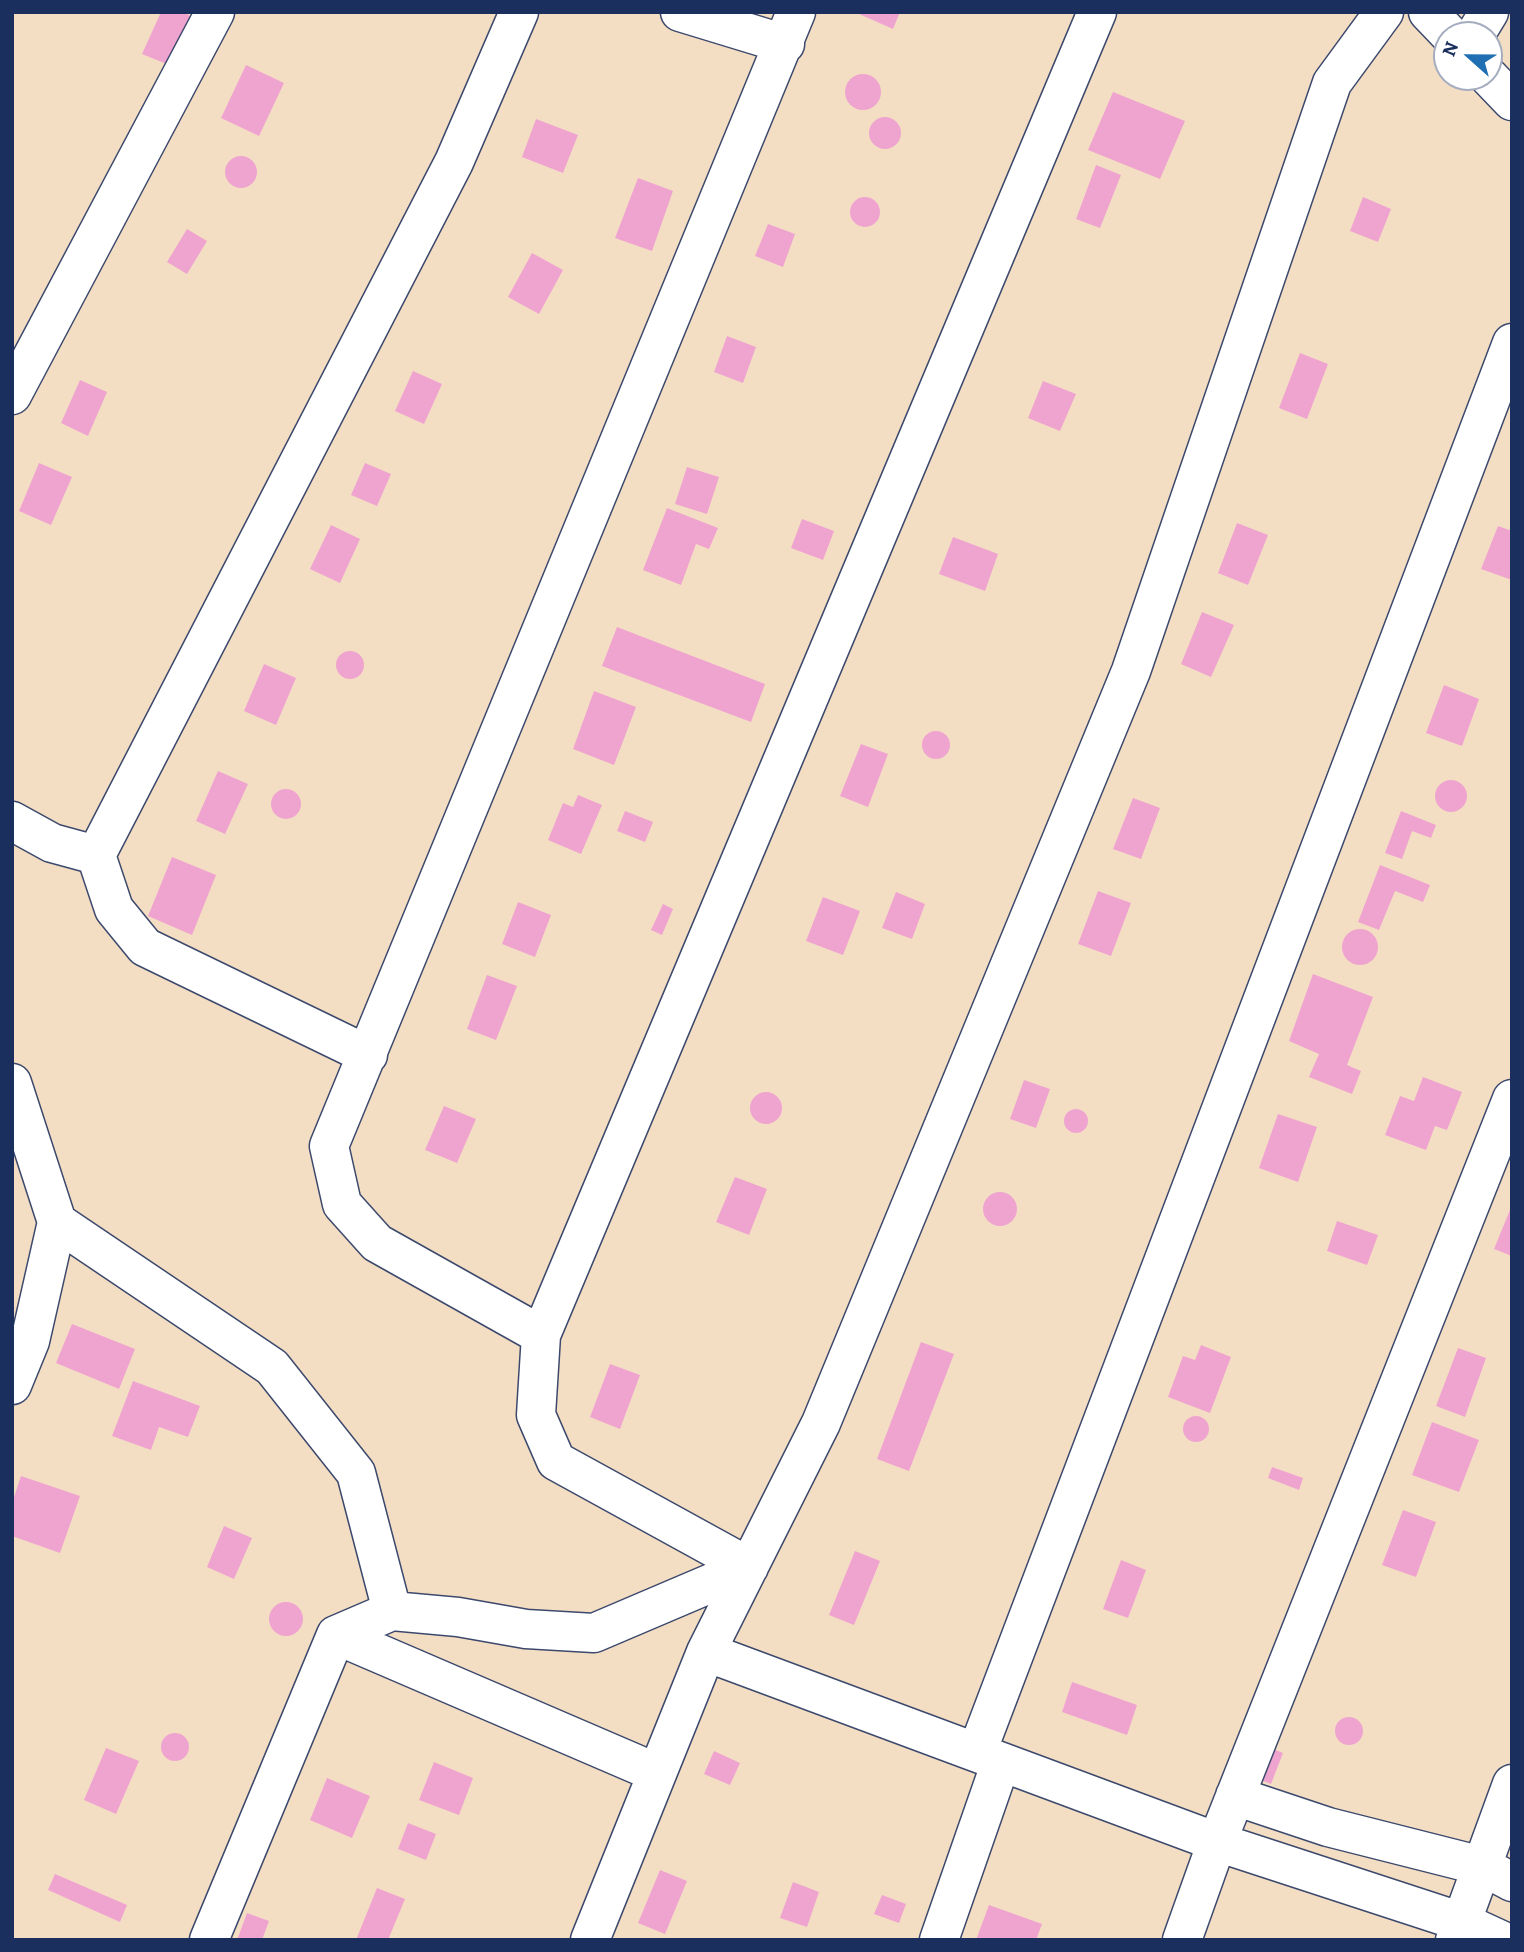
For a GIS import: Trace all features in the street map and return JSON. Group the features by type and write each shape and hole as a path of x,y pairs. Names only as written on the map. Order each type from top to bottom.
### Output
{"street":[{"path":"12,395 215,12"},
{"path":"368,1055 145,947 114,909 96,855 454,162 519,12"},
{"path":"541,1335 377,1243 342,1204 328,1146 368,1055 791,28 680,12"},
{"path":"749,1567 556,1461 536,1415 541,1335 1097,12"},
{"path":"590,1940 706,1652 821,1423 1131,671 1332,83 1384,12"},
{"path":"939,1940 989,1757 1512,343"},
{"path":"12,821 52,843 96,855"},
{"path":"12,1083 57,1222 30,1341 12,1385"},
{"path":"1182,1940 1235,1796 1512,1099"},
{"path":"57,1222 272,1367 356,1473 392,1611"},
{"path":"209,1940 336,1635 392,1611 458,1617 526,1629 594,1633 749,1567"},
{"path":"336,1635 657,1773"},
{"path":"706,1652 1459,1931 1501,1940"},
{"path":"1459,1931 1497,1874 1512,1784"},
{"path":"1235,1796 1328,1827 1497,1874"}],"building":[{"path":"161,12 182,12 191,16 169,65 142,54"},
{"path":"900,12 893,29 859,14"},
{"path":"246,65 284,83 259,136 221,118"},
{"path":"863,74 875,80 881,92 875,104 863,110 851,104 845,92 851,80"},
{"path":"1113,92 1185,121 1160,179 1088,150"},
{"path":"885,117 896,122 901,133 896,144 885,149 874,144 869,133 874,122"},
{"path":"536,119 578,135 563,173 522,157"},
{"path":"241,156 252,161 257,172 252,183 241,188 230,183 225,172 230,161"},
{"path":"1096,165 1121,175 1100,228 1076,219"},
{"path":"638,178 673,191 652,251 615,238"},
{"path":"865,197 876,201 880,212 876,223 865,227 854,223 850,212 854,201"},
{"path":"1363,197 1391,209 1378,242 1350,231"},
{"path":"768,224 795,234 783,267 755,256"},
{"path":"187,229 207,241 187,274 167,262"},
{"path":"532,253 563,270 539,314 508,297"},
{"path":"727,336 756,347 743,383 714,372"},
{"path":"1300,353 1328,364 1307,419 1279,408"},
{"path":"413,371 442,384 424,424 395,411"},
{"path":"80,380 107,392 88,436 61,423"},
{"path":"1043,381 1076,394 1060,431 1028,418"},
{"path":"39,463 72,477 51,525 19,511"},
{"path":"365,463 391,474 377,506 351,495"},
{"path":"687,467 719,477 707,514 675,504"},
{"path":"667,508 718,528 709,549 696,544 681,585 643,570"},
{"path":"802,519 834,531 823,560 791,548"},
{"path":"1237,523 1268,535 1248,585 1218,573"},
{"path":"331,525 360,539 340,583 310,569"},
{"path":"1498,526 1512,531 1512,580 1481,569"},
{"path":"953,537 998,554 985,591 939,574"},
{"path":"1202,612 1234,625 1211,677 1181,664"},
{"path":"617,627 765,684 751,722 602,666"},
{"path":"350,651 360,655 364,665 360,675 350,679 340,675 336,665 340,655"},
{"path":"264,664 296,678 276,725 244,711"},
{"path":"1444,685 1479,699 1462,746 1426,733"},
{"path":"594,691 636,707 614,765 573,749"},
{"path":"936,731 946,735 950,745 946,755 936,759 926,755 922,745 926,735"},
{"path":"861,744 888,754 868,807 840,796"},
{"path":"218,771 248,784 225,834 196,821"},
{"path":"1451,780 1462,785 1467,796 1462,807 1451,812 1440,807 1435,796 1440,785"},
{"path":"286,789 297,793 301,804 297,815 286,819 275,815 271,804 275,793"},
{"path":"578,795 602,805 581,854 548,840 563,803 573,807"},
{"path":"1133,798 1160,808 1141,859 1113,849"},
{"path":"625,811 653,822 645,842 617,831"},
{"path":"1401,811 1436,825 1431,838 1412,831 1402,859 1385,853"},
{"path":"172,857 216,875 192,935 148,916"},
{"path":"1380,865 1430,885 1423,902 1395,891 1379,930 1358,922"},
{"path":"1098,891 1131,903 1111,956 1078,944"},
{"path":"896,892 925,904 912,939 882,928"},
{"path":"823,897 860,911 843,955 806,941"},
{"path":"518,902 551,915 535,957 502,944"},
{"path":"663,904 673,909 662,935 651,930"},
{"path":"1360,929 1373,934 1378,947 1373,960 1360,965 1347,960 1342,947 1347,934"},
{"path":"1313,974 1373,997 1347,1065 1361,1071 1352,1094 1309,1077 1319,1054 1289,1041"},
{"path":"487,975 517,986 496,1040 467,1029"},
{"path":"1423,1077 1462,1092 1447,1130 1435,1126 1426,1150 1385,1135 1400,1096 1414,1101"},
{"path":"1024,1080 1050,1089 1036,1128 1010,1119"},
{"path":"766,1092 777,1097 782,1108 777,1119 766,1124 755,1119 750,1108 755,1097"},
{"path":"444,1106 476,1119 457,1163 425,1150"},
{"path":"1076,1109 1085,1112 1088,1121 1085,1130 1076,1133 1067,1130 1064,1121 1067,1112"},
{"path":"1278,1114 1317,1127 1298,1182 1259,1168"},
{"path":"735,1177 767,1189 749,1235 716,1222"},
{"path":"1000,1192 1012,1197 1017,1209 1012,1221 1000,1226 988,1221 983,1209 988,1197"},
{"path":"1512,1205 1512,1256 1494,1249"},
{"path":"1337,1221 1378,1235 1367,1265 1327,1251"},
{"path":"72,1324 135,1349 119,1389 56,1363"},
{"path":"921,1342 954,1354 909,1471 877,1459"},
{"path":"1201,1345 1231,1357 1210,1413 1168,1397 1183,1356 1195,1360"},
{"path":"1458,1348 1486,1358 1465,1417 1436,1406"},
{"path":"610,1364 640,1375 620,1429 590,1417"},
{"path":"133,1381 200,1406 188,1437 159,1427 151,1450 112,1436"},
{"path":"1196,1416 1205,1420 1209,1429 1205,1438 1196,1442 1187,1438 1183,1429 1187,1420"},
{"path":"1432,1422 1479,1440 1459,1492 1412,1475"},
{"path":"1272,1467 1303,1478 1299,1490 1268,1478"},
{"path":"21,1476 80,1496 60,1553 12,1536 12,1503"},
{"path":"1403,1510 1436,1522 1416,1577 1382,1565"},
{"path":"224,1526 252,1538 234,1579 207,1567"},
{"path":"855,1551 880,1561 854,1625 829,1615"},
{"path":"1121,1560 1146,1570 1128,1618 1103,1609"},
{"path":"286,1602 298,1607 303,1619 298,1631 286,1636 274,1631 269,1619 274,1607"},
{"path":"1072,1682 1137,1705 1127,1735 1062,1712"},
{"path":"1349,1717 1359,1721 1363,1731 1359,1741 1349,1745 1339,1741 1335,1731 1339,1721"},
{"path":"175,1733 185,1737 189,1747 185,1757 175,1761 165,1757 161,1747 165,1737"},
{"path":"1261,1744 1283,1753 1271,1784 1250,1776"},
{"path":"106,1748 139,1761 116,1814 84,1800"},
{"path":"714,1751 740,1763 730,1785 704,1774"},
{"path":"434,1762 473,1778 459,1815 419,1800"},
{"path":"327,1778 370,1796 352,1838 310,1820"},
{"path":"408,1823 436,1834 426,1860 398,1849"},
{"path":"660,1870 687,1881 665,1934 638,1923"},
{"path":"55,1874 127,1905 120,1922 48,1890"},
{"path":"793,1882 819,1892 807,1927 780,1918"},
{"path":"377,1888 405,1899 388,1940 356,1940"},
{"path":"882,1895 906,1904 899,1923 874,1914"},
{"path":"989,1905 1042,1924 1036,1940 976,1940"},
{"path":"247,1913 269,1921 262,1940 237,1940"}]}
